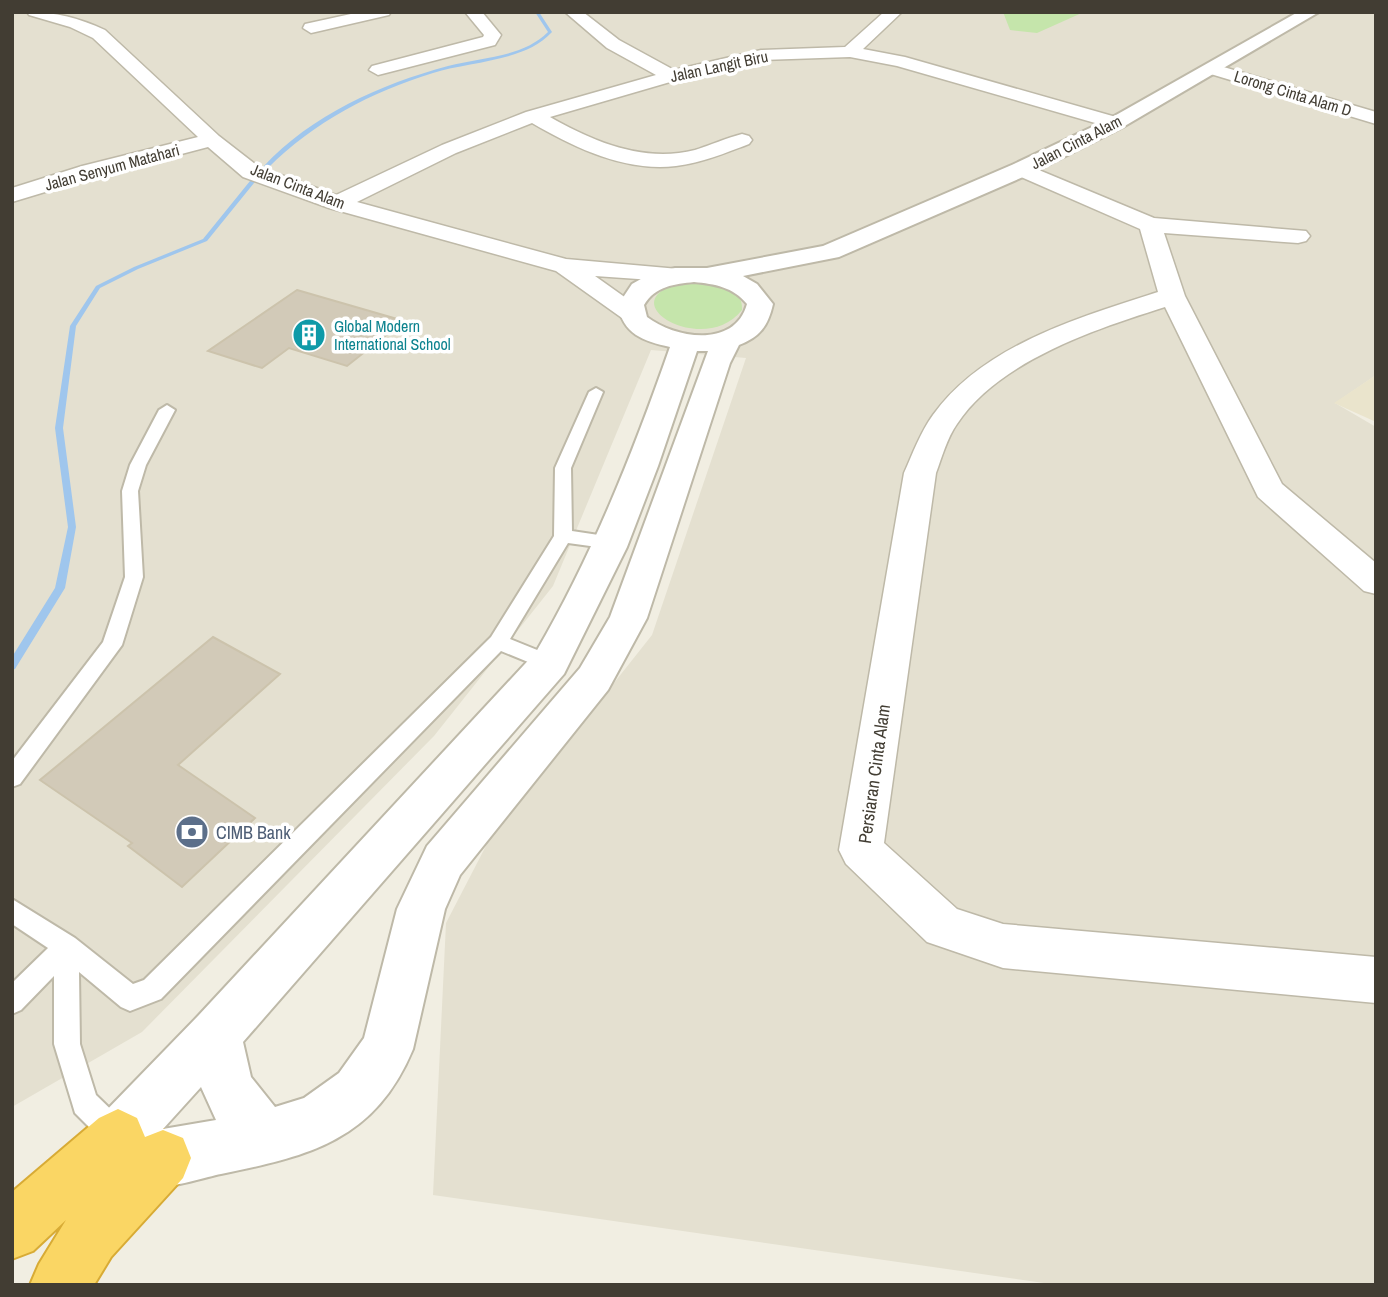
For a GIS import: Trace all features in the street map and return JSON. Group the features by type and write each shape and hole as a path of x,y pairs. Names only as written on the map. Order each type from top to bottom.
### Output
{"highway":[{"path":"12,1230 62,1189 141,1147"},
{"path":"60,1285 141,1147"}],"street":[{"path":"311,28 383,12"},
{"path":"378,70 489,41 493,36 473,12"},
{"path":"573,12 613,44 672,76"},
{"path":"850,52 894,12"},
{"name":"Jalan Cinta Alam","path":"708,275 830,251 1022,169 1116,123 1311,12"},
{"name":"Jalan Cinta Alam","path":"29,19 57,17 99,34 212,141 251,172 337,203 565,266 681,275"},
{"name":"Jalan Langit Biru","path":"337,203 449,149 533,116 672,76 761,55 850,52 924,68 1116,123"},
{"name":"Lorong Cinta Alam D","path":"1210,68 1376,118"},
{"path":"533,116 592,148 642,159 693,156 742,140"},
{"name":"Jalan Senyum Matahari","path":"12,195 90,171 212,141"},
{"path":"1022,169 1150,225 1298,236"},
{"path":"1150,225 1172,296 1269,490 1376,582"},
{"name":"Jalan Cinta Alam","path":"728,339 750,328 760,313 787,287 830,251"},
{"name":"Jalan Cinta Alam","path":"565,266 631,313"},
{"path":"728,339 685,343 648,333 634,320 631,305 639,292 657,281 681,275 708,275 736,282 747,288 760,304 760,313"},
{"name":"Persiaran Cinta Alam","path":"1172,296 1129,310 1042,346 993,372 947,416 920,473 861,850 943,927 1003,946 1376,980"},
{"path":"141,1147 269,1137 319,1120 359,1092 387,1049 421,909 443,861 594,679 628,618 716,363 728,339"},
{"path":"141,1147 216,1034 550,663 580,612 612,543 685,343"},
{"path":"216,1034 221,1069 232,1097 247,1121 269,1137"}],"lane":[{"path":"12,910 66,946 130,998 152,990 498,642 563,536 563,468 596,392"},
{"path":"12,778 112,645 134,577 130,491 138,465 167,410"},
{"path":"563,536 612,543"},
{"path":"498,642 550,663"},
{"path":"12,1001 66,946"},
{"path":"66,946 67,1044 85,1103 141,1147"}],"shaded area":[{"path":"12,12 1376,12 1376,375 1335,403 1376,427 1376,1285 1058,1285 433,1195 446,923 488,842 652,635 746,358 651,350 553,586 434,736 142,1032 12,1107"},
{"path":"1376,375 1376,422 1334,403"}],"green space":[{"path":"1003,12 1084,12 1037,33 1010,30"},
{"path":"693,281 717,284 732,290 741,301 742,310 725,324 704,329 684,327 667,320 656,310 655,299 666,288"}],"building":[{"name":"Global Modern International School","path":"297,290 404,321 347,366 289,348 262,368 208,351"},
{"path":"213,637 280,674 178,765 255,818 182,887 128,846 132,843 40,780"}],"waterway":[{"path":"266,167 311,130 361,99 429,73 532,46 550,32 537,12"},
{"path":"12,666 60,588 72,527 59,428 73,326 98,287 136,268 205,240 252,182"}],"place":[{"name":"Global Modern International School","path":"309,335"},
{"name":"CIMB Bank","path":"192,832"}]}
